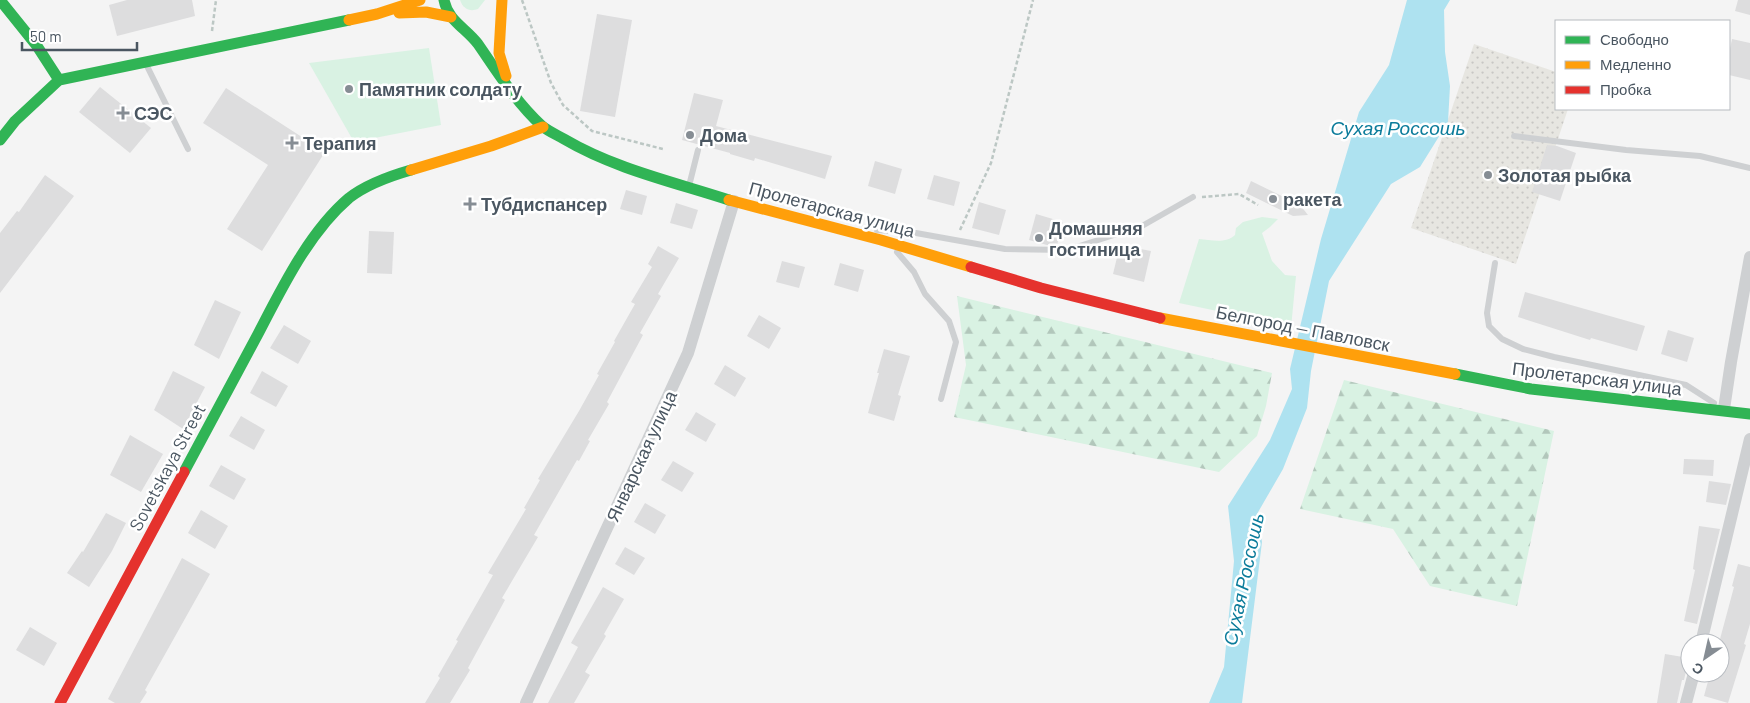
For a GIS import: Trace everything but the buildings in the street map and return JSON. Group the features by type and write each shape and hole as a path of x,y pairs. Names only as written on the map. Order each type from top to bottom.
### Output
{"main road":[{"path":"0,0 37,46 60,80"},
{"path":"0,140 15,121 60,80 378,14 420,0"},
{"path":"444,0 446,10 454,19"},
{"path":"378,14 426,12 454,19 464,25 484,24 499,11 502,2"},
{"path":"502,2 499,53 514,96"},
{"name":"Пролетарская улица","path":"454,19 473,37 514,96 543,127 579,148 611,162 734,201 833,226 1041,288 1160,318"},
{"path":"60,703 282,292 308,248 329,219 352,197 392,175 514,139 543,127"},
{"name":"Белгород — Павловск","path":"1160,318 1440,372"},
{"name":"Пролетарская улица","path":"1440,372 1531,389 1750,414"}],"street":[{"name":"Январская улица","path":"526,703 688,353 734,201"},
{"path":"1724,410 1750,257"},
{"path":"1703,633 1750,439"},
{"path":"1686,703 1691,683"}],"lane":[{"path":"145,62 188,149"},
{"path":"1514,136 1626,150 1700,156 1750,168"},
{"path":"689,187 698,150"},
{"path":"833,226 916,233 1005,249 1067,250 1142,226 1193,197"},
{"path":"889,242 914,272 925,294 950,321 956,342 941,399"},
{"path":"1495,263 1487,313 1490,326 1502,339 1524,349 1554,357 1686,385 1724,410"}],"path":[{"path":"209,49 216,0"},
{"path":"522,0 551,84 564,105 592,131 663,149"},
{"path":"955,240 991,162 1033,0"},
{"path":"1193,197 1239,194 1258,205"}],"green space":[{"path":"460,0 485,0 478,9 472,10 465,8"},
{"path":"429,48 441,125 354,142 309,63"},
{"path":"1262,217 1278,219 1262,233 1272,261 1285,275 1296,276 1291,328 1179,303 1199,239 1227,240 1235,235 1236,228 1243,222"},
{"path":"957,296 1272,373 1266,406 1257,436 1219,472 954,417 966,365"},
{"path":"1344,380 1554,431 1517,606 1430,586 1393,529 1300,509"}],"sand":[{"name":"Золотая рыбка","path":"1474,44 1555,72 1555,110 1568,110 1516,264 1411,228"}],"water":[{"name":"Сухая Россошь","path":"1407,0 1450,0 1444,10 1445,52 1450,86 1448,122 1420,167 1391,184 1329,281 1311,371 1307,408 1283,469 1257,514 1262,542 1242,703 1209,703 1224,667 1234,561 1228,506 1270,440 1292,389 1290,369 1321,239 1359,112 1389,65"}],"traffic: fast":[{"path":"0,0 37,46 59,80"},
{"path":"444,0 453,19 473,38 516,97 544,128 583,149 624,167 729,200"},
{"path":"0,140 15,121 59,80 349,20"},
{"path":"184,472 297,262 321,227 356,193 379,181 411,170"},
{"path":"1455,374 1531,389 1750,414"}],"traffic: slow":[{"path":"349,20 377,14 420,0"},
{"path":"502,0 499,53 506,76"},
{"path":"399,13 426,12 451,17"},
{"path":"411,170 491,146 543,127"},
{"path":"729,200 881,240 971,267"},
{"path":"1160,318 1455,374"}],"traffic: jam":[{"path":"971,267 1041,288 1160,318"},
{"path":"60,703 184,472"}],"place":[{"name":"Памятник солдату","path":"349,89"},
{"name":"СЭС","path":"123,113"},
{"name":"Дома","path":"690,135"},
{"name":"Терапия","path":"292,143"},
{"name":"Золотая рыбка","path":"1488,175"},
{"name":"ракета","path":"1273,199"},
{"name":"Тубдиспансер","path":"470,204"},
{"name":"Домашняя гостиница","path":"1039,238"}]}
